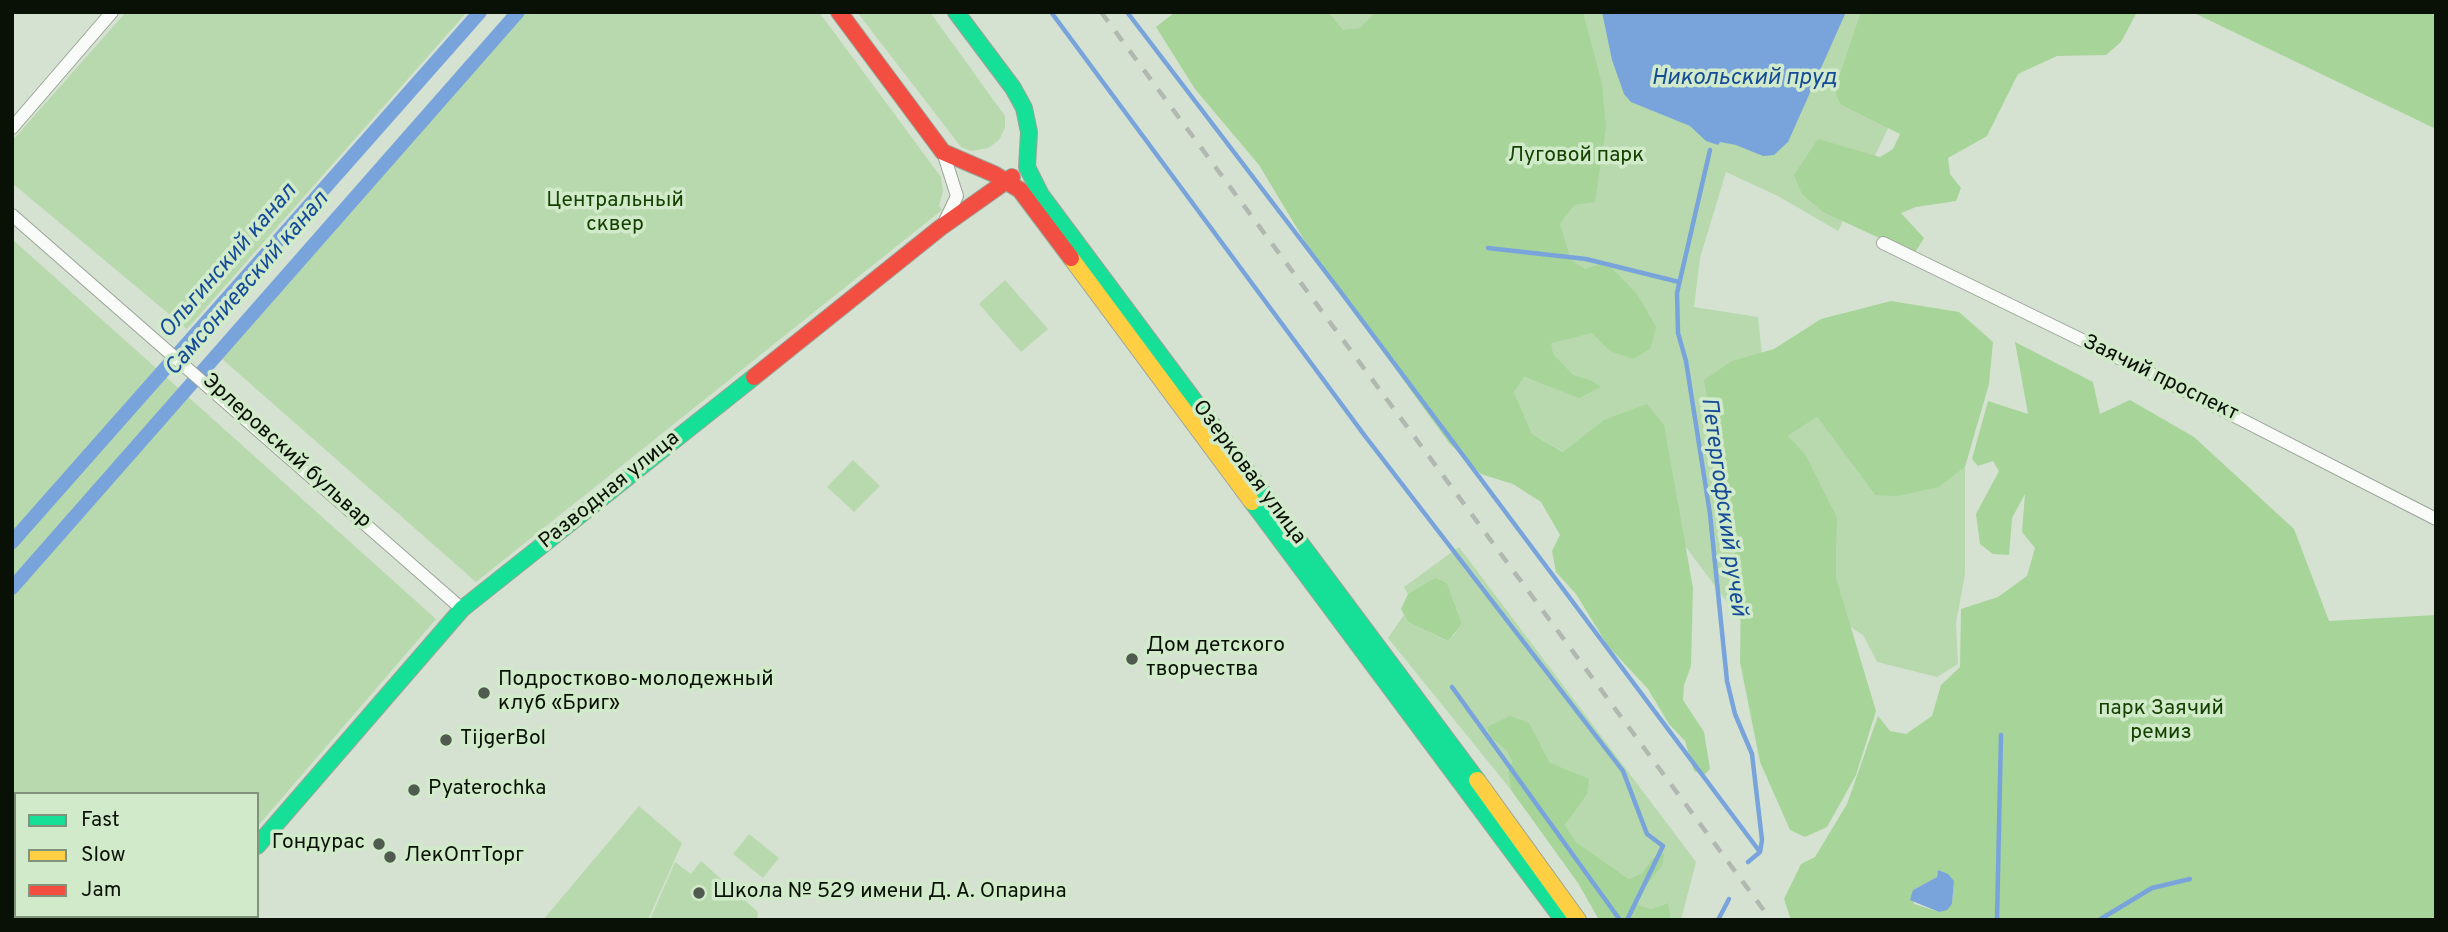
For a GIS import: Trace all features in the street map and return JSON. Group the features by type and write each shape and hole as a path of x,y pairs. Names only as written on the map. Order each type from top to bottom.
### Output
{"street":[{"path":"12,128 112,12"},
{"name":"Озерковая улица","path":"839,12 943,152 953,175 957,196 940,228"},
{"path":"956,12 1013,88 1024,108 1029,132 1027,167"},
{"name":"Озерковая улица","path":"943,152 1006,182 1026,198 1563,920"},
{"name":"Озерковая улица","path":"1027,167 1049,206 1512,827 1578,920"},
{"name":"Разводная улица","path":"259,844 462,609 940,228 1027,167"},
{"name":"Эрлеровский бульвар","path":"12,215 166,346 462,609"},
{"name":"Заячий проспект","path":"1883,243 2157,377 2436,519"}],"green space":[{"path":"126,12 467,12 187,329 12,183 12,141"},
{"name":"Центральный сквер","path":"523,12 819,12 941,177 943,191 939,206 942,210 476,582 221,358"},
{"path":"857,12 930,12 1005,116 1005,128 999,140 988,148 971,151 961,147"},
{"path":"1175,12 1328,12 1343,30 1360,28 1375,12 1583,12 1602,84 1606,128 1595,202 1574,205 1560,224 1571,260 1585,269 1606,262 1637,294 1656,327 1650,349 1633,359 1610,351 1592,333 1551,343 1553,354 1573,375 1590,380 1601,387 1579,398 1524,377 1514,392 1532,434 1563,452 1604,420 1647,404 1664,425 1693,588 1691,666 1684,685 1683,700 1704,732 1710,769 1704,775 1694,771 1685,741 1669,724 1648,689 1608,646 1576,594 1556,572 1552,551 1560,535 1541,502 1513,484 1481,474 1449,443 1315,258 1259,165 1195,89 1156,27"},
{"name":"Луговой парк","path":"1286,12 1945,12 1838,231 1778,196 1726,172 1700,258 1694,307 1758,317 1798,697 1596,427 1564,452 1532,434 1514,392 1523,377 1545,385"},
{"path":"1861,12 2137,12 2121,42 2106,55 2057,56 2018,74 1987,136 1948,158 1950,174 1961,188 1956,201 1916,207 1901,213 1924,238 1914,254 1823,212 1802,194 1794,175 1818,139 1880,157 1893,149 1900,134 1840,104 1836,94 1838,80"},
{"path":"2192,12 2436,12 2436,129"},
{"path":"12,239 436,619 259,825 259,792 14,792 14,918 178,918 12,920"},
{"path":"1005,280 1048,329 1021,352 979,304"},
{"path":"1891,301 1959,312 1993,342 1989,384 1965,467 1939,487 1897,496 1875,495 1817,417 1788,436 1805,454 1837,518 1836,578 1876,711 1856,775 1827,827 1805,837 1790,830 1760,762 1740,662 1741,590 1704,380 1732,361 1774,349 1821,319"},
{"name":"парк Заячий ремиз","path":"2015,342 2093,382 2100,414 2130,400 2194,437 2294,529 2329,621 2436,615 2436,920 1791,920 1784,899 1801,864 1815,857 1847,804 1878,716 1890,731 1906,734 1932,716 1941,685 1960,667 1961,609 1998,597 2027,576 2035,548 2022,532 2025,494 2012,518 2009,555 1993,554 1980,544 1976,514 1999,471 1993,461 1978,466 1972,459 1988,401 2028,414","holes":["1938,870 1954,881 1952,904 1939,912 1914,904 1913,890 1937,877"]},
{"path":"1817,417 1875,495 1939,487 1965,467 1965,574 1956,623 1958,664 1937,677 1877,662 1863,635 1849,626 1836,578 1837,518 1788,436"},
{"path":"853,460 880,486 854,512 827,487"},
{"path":"1459,547 1696,862 1681,920 1671,920 1667,903 1651,909 1636,904 1638,897 1662,866 1652,859 1642,873 1629,879 1576,842 1565,825 1573,813 1562,769 1550,763 1541,746 1491,738 1507,751 1512,762 1508,772 1511,790 1388,638 1404,615 1408,622 1447,641 1454,635 1462,624 1447,583 1435,579 1408,594 1404,587"},
{"path":"1435,578 1447,583 1462,624 1448,641 1408,622 1401,609 1408,594"},
{"path":"1510,716 1529,723 1550,763 1589,779 1587,794 1565,825 1576,842 1629,879 1642,873 1652,859 1664,853 1662,866 1638,897 1636,904 1651,909 1668,903 1671,920 1599,920 1578,883 1511,790 1508,772 1512,762 1507,751 1491,738 1487,727"},
{"path":"639,806 682,843 648,920 543,920"},
{"path":"749,834 779,858 763,878 733,854"},
{"name":"Школа № 529 имени Д. А. Опарина","path":"701,861 758,912 757,920 650,920 675,862 691,874"}],"water":[{"name":"Никольский пруд","path":"1602,12 1846,12 1788,142 1774,155 1763,156 1736,145 1720,142 1718,145 1706,141 1690,126 1631,102 1624,94 1612,60"},
{"path":"1938,870 1948,874 1954,881 1952,904 1947,910 1939,912 1910,900 1913,890 1937,877"}],"waterway":[{"name":"Ольгинский канал","path":"12,542 480,12"},
{"name":"Самсониевский канал","path":"12,588 518,12"},
{"path":"1051,12 1365,436 1623,771 1647,834 1663,846 1627,920"},
{"path":"1127,12 1340,291 1760,852"},
{"name":"Петергофский ручей","path":"1710,150 1677,293 1678,333 1686,361 1710,514 1727,681 1735,714 1752,754 1762,840 1760,852 1748,862"},
{"path":"1488,248 1586,259 1679,282"},
{"path":"1452,687 1620,920"},
{"path":"1997,920 2001,735"},
{"path":"2099,920 2152,888 2190,879"},
{"name":"Петергофский ручей","path":"1718,920 1729,899"}],"railway":[{"path":"1101,12 1771,920"}],"traffic: fast":[{"path":"956,12 1013,88 1024,108 1029,132 1027,167 1041,195 1477,780"},
{"path":"259,844 462,609 754,377"},
{"path":"1252,502 1563,920"}],"traffic: slow":[{"path":"1071,258 1252,502"},
{"path":"1477,780 1578,920"}],"traffic: jam":[{"path":"839,12 943,152 994,174 1020,190 1071,258"},
{"path":"754,377 940,228 1012,177"}],"place":[{"name":"Дом детского творчества","path":"1132,659"},
{"name":"Подростково-молодежный клуб «Бриг»","path":"484,693"},
{"name":"TijgerBol","path":"446,740"},
{"name":"Pyaterochka","path":"414,790"},
{"name":"Гондурас","path":"379,844"},
{"name":"ЛекОптТорг","path":"390,857"},
{"name":"Школа № 529 имени Д. А. Опарина","path":"699,893"}]}
